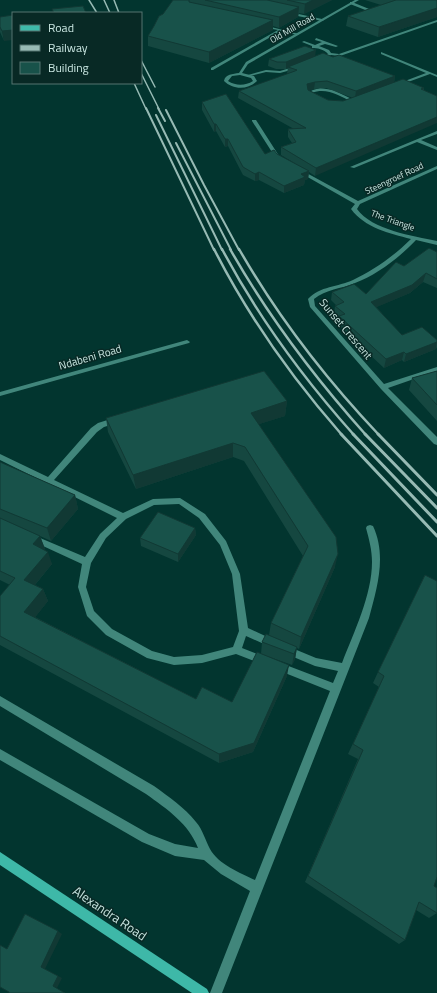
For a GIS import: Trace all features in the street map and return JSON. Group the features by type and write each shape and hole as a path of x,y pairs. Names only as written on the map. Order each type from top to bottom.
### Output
{"street":[{"name":"Old Mill Road","path":"250,75 255,79 255,81 246,85 236,85 226,81 230,75 240,74 247,63 357,0"},
{"path":"351,3 372,11 366,13"},
{"path":"284,12 322,20"},
{"path":"314,61 330,54 339,54 437,21"},
{"path":"258,25 298,34"},
{"path":"212,69 281,30"},
{"path":"316,39 336,46"},
{"path":"304,42 328,51 330,54"},
{"path":"309,48 326,42"},
{"path":"382,53 437,76"},
{"path":"240,74 250,75 266,71 280,72 301,66"},
{"path":"390,88 430,73"},
{"path":"397,80 404,82"},
{"path":"317,99 310,96 308,93 324,89 354,101"},
{"path":"348,103 361,98"},
{"path":"254,121 279,159 284,163"},
{"path":"352,168 437,132"},
{"path":"417,140 437,149"},
{"path":"291,167 358,204"},
{"name":"Steengroef Road","path":"358,204 437,167"},
{"name":"The Triangle","path":"358,204 354,209 355,213 367,222 415,238 437,243"},
{"name":"Sunset Crescent","path":"415,238 408,246 367,275 353,282 318,292 311,299 312,306 383,387 437,442"},
{"name":"Ndabeni Road","path":"0,394 187,342"},
{"path":"383,387 437,369"},
{"path":"49,481 94,430 101,425 125,417"},
{"path":"0,457 123,517"},
{"path":"236,650 244,632 236,574 223,543 202,516 180,501 153,502 123,517 104,536 87,562 82,587 90,613 109,632 150,655 174,661 202,659 236,650 337,689"},
{"path":"216,993 364,618 376,570 375,545 370,528"},
{"path":"22,532 87,562"},
{"path":"244,632 316,662 345,668"},
{"path":"0,701 150,790 174,807 199,835 207,855 221,868 257,888"},
{"path":"0,754 139,835 173,851 191,855 207,855"},
{"name":"Alexandra Road","path":"0,858 199,992"}],"building":[{"path":"173,0 189,0 189,2 273,20 209,52 148,36 159,16 163,14"},
{"path":"205,0 267,0 299,7 279,17"},
{"path":"287,0 313,0 305,4"},
{"path":"396,0 437,0 437,8 379,27 348,16"},
{"path":"83,6 86,12 54,12 52,9"},
{"path":"12,15 12,30 2,31 0,27 0,17"},
{"path":"305,46 316,50 286,62 277,62 269,59"},
{"path":"323,53 333,57 339,55 395,76 356,91 327,81 307,84 308,90 328,100 343,101 403,79 424,88 421,89 437,96 437,117 316,168 281,147 296,142 288,129 306,128 239,91 295,71 297,70 288,67"},
{"path":"226,94 265,154 274,150 277,154 309,171 301,174 305,177 284,186 259,172 255,174 243,167 228,139 225,139 216,124 214,124 202,102"},
{"path":"429,248 437,252 437,279 426,273 412,285 371,302 402,335 422,327 437,340 437,342 406,354 404,352 386,359 339,316 345,314 335,306 344,302 332,292 354,284 366,294 396,262 404,266"},
{"path":"264,371 287,401 251,413 336,537 338,554 301,637 271,623 308,546 245,447 233,443 133,475 106,418"},
{"path":"437,371 437,405 412,378"},
{"path":"0,462 75,495 47,528 0,509"},
{"path":"158,512 195,528 178,554 140,538"},
{"path":"0,518 40,536 33,544 48,552 24,580 43,589 24,612 196,699 202,687 232,702 257,652 289,665 254,743 219,754 0,636 0,596 15,578 0,571"},
{"path":"425,575 437,581 437,877 434,886 437,888 437,913 419,902 405,940 308,876 363,750 353,744 384,676 378,672"},
{"path":"266,634 297,647 294,654 262,642"},
{"path":"25,914 58,931 41,967 58,976 53,986 65,993 9,993 0,987 0,945 7,949"}],"railway":[{"path":"89,0 96,12"},
{"path":"104,0 110,12"},
{"path":"114,0 119,12"},
{"path":"142,62 155,87"},
{"path":"142,75 159,109"},
{"path":"134,84 146,109"},
{"path":"146,108 214,250"},
{"path":"158,108 165,121"},
{"path":"166,110 239,250"},
{"path":"156,115 222,250"},
{"path":"176,143 231,250"},
{"path":"214,249 241,298 272,346 288,369 342,435"},
{"path":"222,249 251,299 282,346 299,369 354,435"},
{"path":"230,249 260,298 293,346 366,435"},
{"path":"239,249 270,299 303,346 321,369 379,435"},
{"path":"341,434 437,536"},
{"path":"353,434 437,522"},
{"path":"365,434 437,508"},
{"path":"378,434 437,495"}]}
